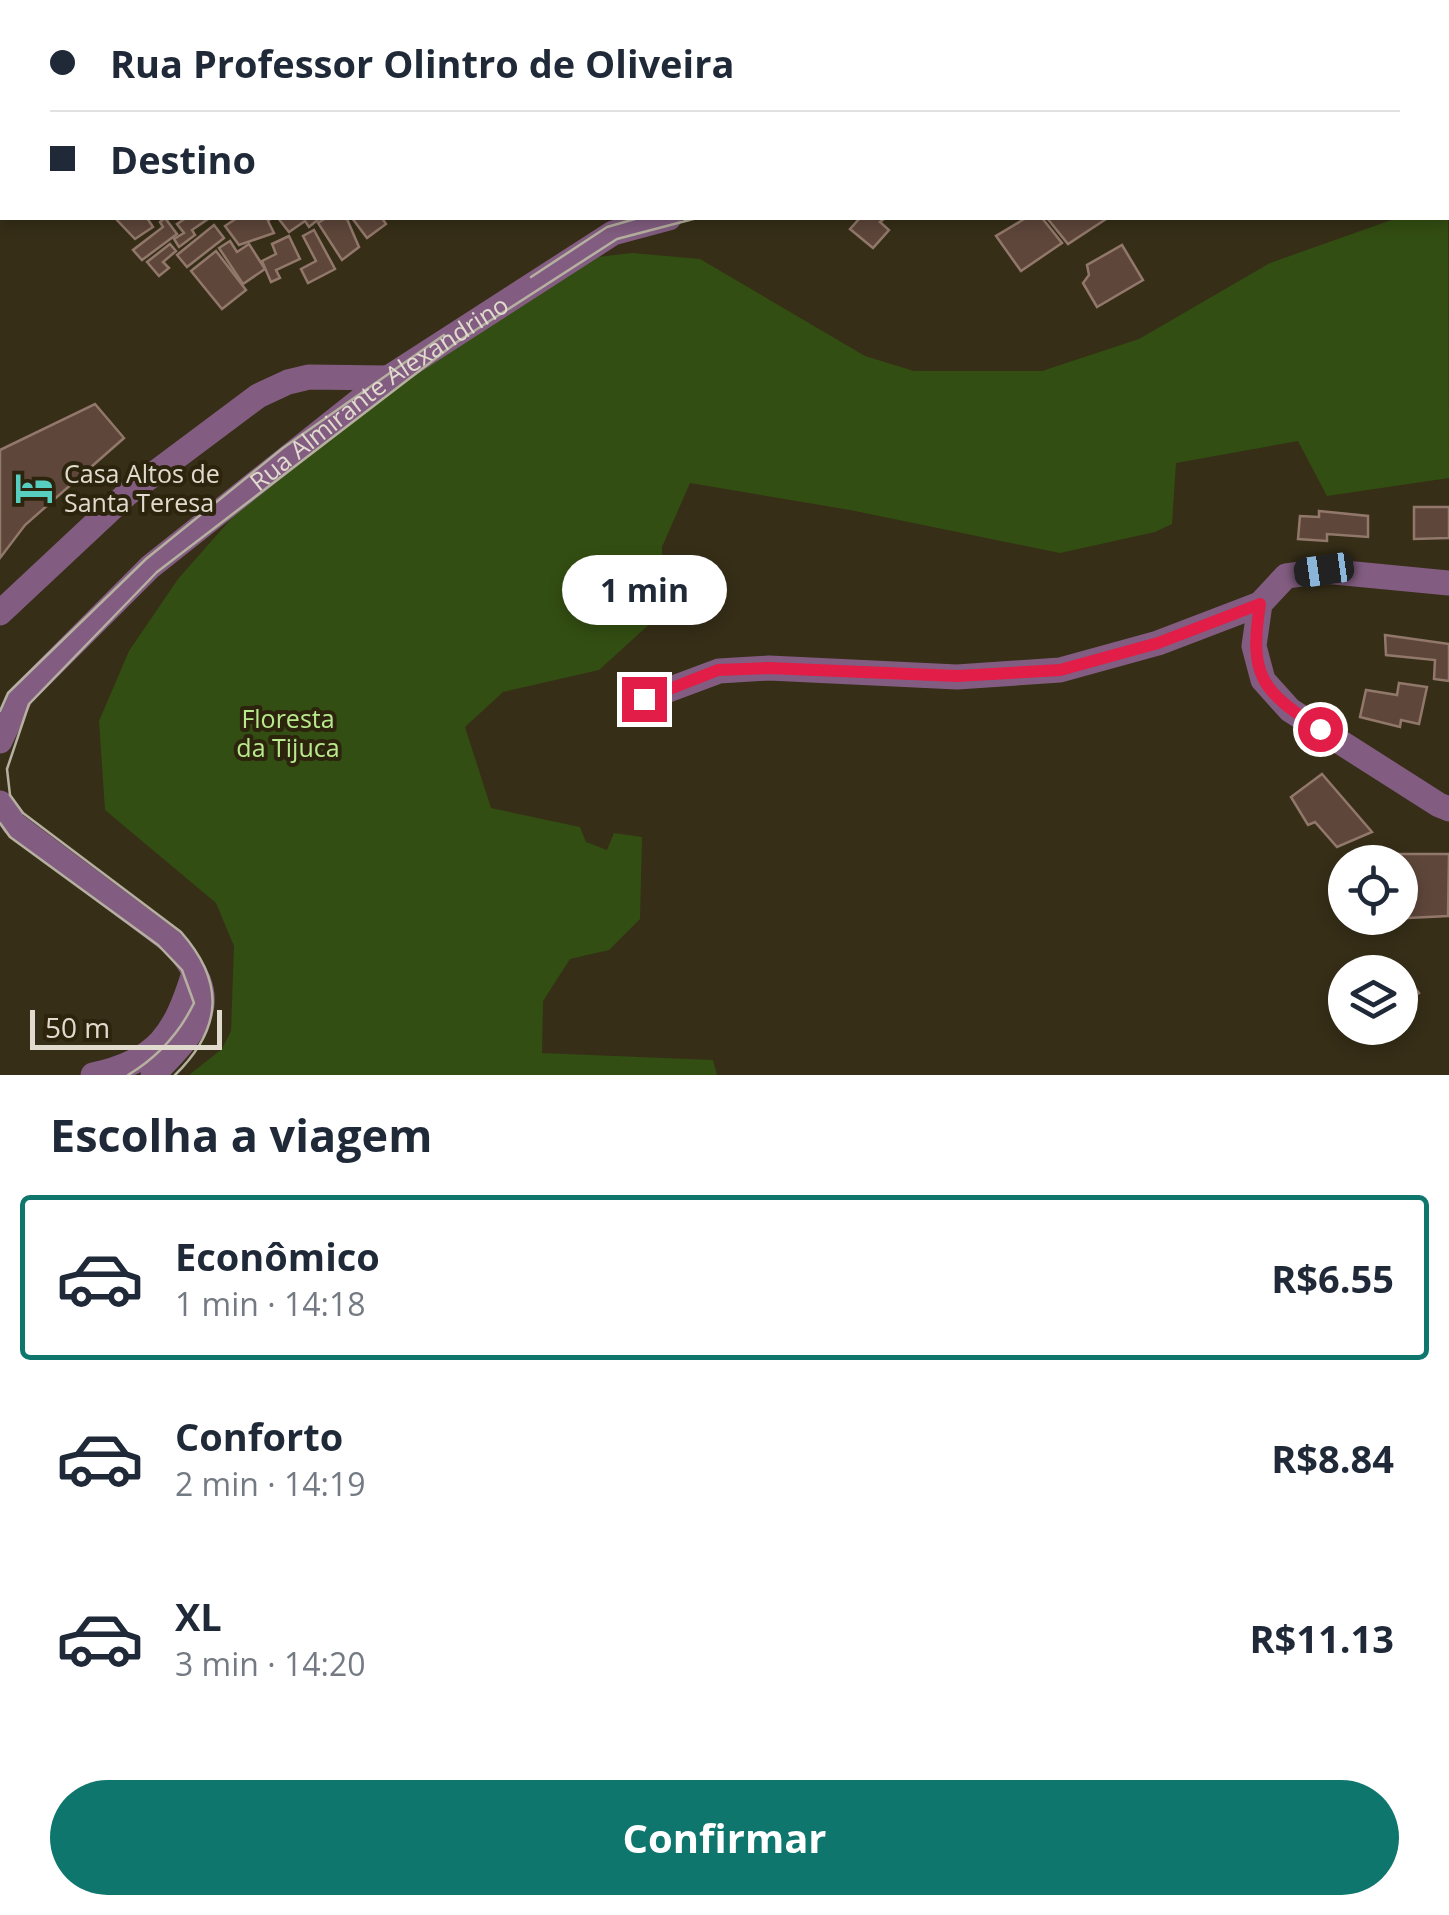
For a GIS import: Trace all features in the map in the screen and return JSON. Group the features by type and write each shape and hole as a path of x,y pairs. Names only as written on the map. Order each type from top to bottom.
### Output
{"street":[{"name":"Rua Almirante Alexandrino","path":"0,741 21,696 150,567 388,378 612,232 661,220"},
{"path":"0,613 126,494 258,396 309,377 388,378"},
{"path":"644,699 718,670 769,668 957,676 1060,670 1158,643 1260,604 1286,576 1324,570 1449,583"},
{"path":"1260,604 1254,646 1262,680 1290,710 1449,808"},
{"path":"0,803 14,824 174,944 190,962 205,1000 197,1026 152,1075"},
{"path":"93,1075 143,1059 159,1046 182,1012 194,974"}],"green space":[{"name":"Floresta da Tijuca","path":"1391,220 1448,220 1449,478 1327,496 1298,441 1176,463 1172,524 1155,532 1060,553 850,510 690,483 662,547 664,611 599,670 503,692 465,727 491,808 580,827 586,842 607,850 614,833 642,837 640,919 609,950 570,959 543,1001 542,1053 713,1060 717,1075 189,1075 222,1049 231,1031 234,946 216,903 105,810 99,721 129,651 178,579 253,494 440,344 598,257 632,253 700,259 865,356 914,371 1042,371 1139,339 1270,263"}],"building":[{"path":"117,220 148,220 153,227 135,239"},
{"path":"166,220 177,234 142,260 133,250 163,227 160,222"},
{"path":"183,220 207,220 192,230 195,235 179,247 174,239 184,233 177,224"},
{"path":"234,220 269,220 274,233 239,245 225,226"},
{"path":"280,220 318,220 309,227 305,221 289,232"},
{"path":"347,220 359,247 342,260 318,223"},
{"path":"354,220 383,220 386,224 367,238"},
{"path":"858,220 882,220 880,222 889,230 873,248 850,229"},
{"path":"1023,220 1044,220 1062,243 1021,271 996,236"},
{"path":"1049,220 1104,220 1068,244"},
{"path":"214,225 224,238 187,267 177,255"},
{"path":"314,230 335,269 308,283 301,269 316,261 303,236"},
{"path":"289,236 300,259 276,270 280,278 271,282 262,261 276,254 272,244"},
{"path":"230,241 237,252 249,244 265,269 243,284 219,248"},
{"path":"170,244 176,251 163,262 169,268 159,276 147,262"},
{"path":"1122,245 1143,280 1097,307 1083,283 1089,275 1087,265"},
{"path":"216,251 246,290 222,309 191,271"},
{"name":"Casa Altos de Santa Teresa","path":"95,404 124,438 25,525 0,558 0,450"},
{"path":"1414,507 1449,507 1449,538 1414,539"},
{"path":"1319,511 1368,516 1368,537 1327,534 1327,541 1298,539 1300,516 1319,517"},
{"path":"1385,635 1449,644 1449,681 1434,679 1435,660 1386,655"},
{"path":"1399,683 1427,687 1419,724 1401,720 1400,727 1360,717 1366,690 1397,695"},
{"path":"1322,774 1372,832 1335,845 1315,822 1308,825 1291,797"},
{"path":"1418,854 1449,854 1448,916 1418,917"}],"tram line":[{"path":"531,277 607,227 632,220"},
{"path":"175,1075 191,1057 210,1022 211,987 205,969 181,932 23,813 10,795 7,769 29,704 157,572 457,342 617,239 689,220"},
{"path":"0,711 8,693 146,559 283,448 444,335"},
{"path":"0,823 10,837 158,945 182,970 194,1003 167,1044 128,1075"}],"place":[{"name":"Casa Altos de Santa Teresa","path":"34,488"}],"route":[{"path":"644,699 718,670 769,668 957,676 1060,670 1158,643 1260,604 1254,646 1262,680 1290,710 1320,729"}]}
